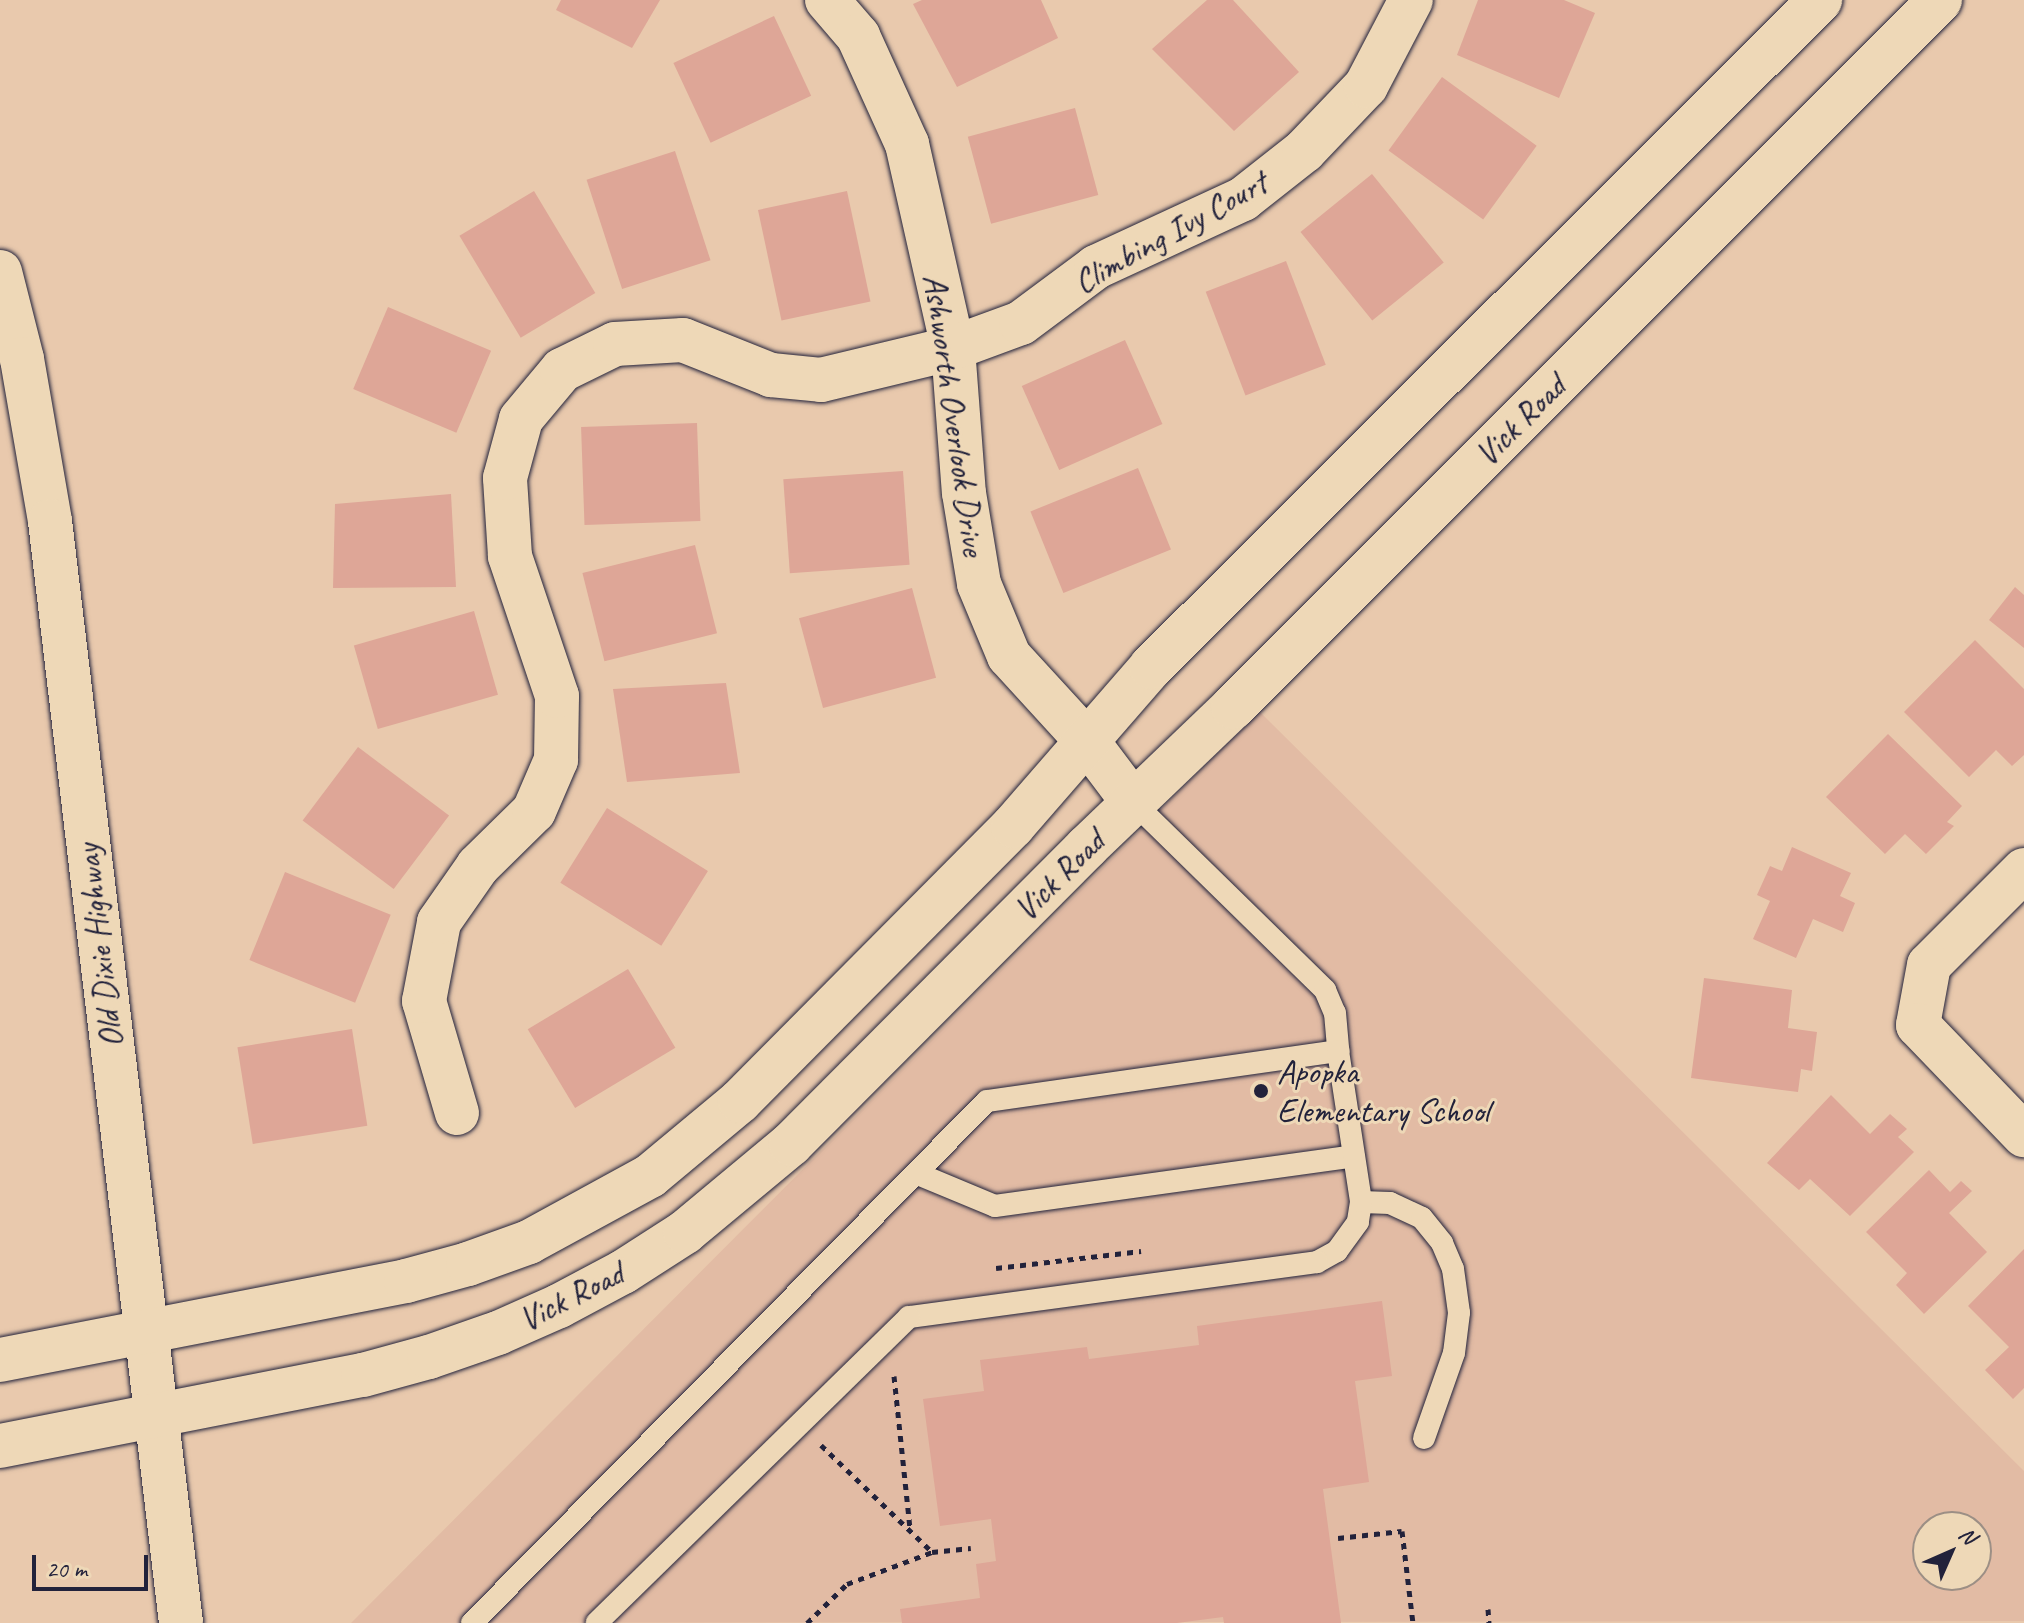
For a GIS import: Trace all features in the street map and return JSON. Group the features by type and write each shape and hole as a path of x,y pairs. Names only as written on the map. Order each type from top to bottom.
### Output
{"street":[{"name":"Ashworth Overlook Drive","path":"827,0 858,36 907,144 953,348 964,493 979,584 1009,656 1087,741 1133,802"},
{"name":"Climbing Ivy Court","path":"457,1113 424,1001 439,922 478,866 534,811 556,760 557,696 510,556 505,478 521,419 562,370 615,344 683,340 771,375 821,380 953,348 1021,323 1096,267 1243,199 1304,151 1366,86 1411,0"},
{"name":"Vick Road","path":"0,1360 406,1281 468,1264 529,1242 650,1176 740,1101 1013,826 1151,667 1820,0"},
{"name":"Vick Road","path":"0,1446 363,1375 429,1357 498,1333 623,1272 729,1198 791,1144 1133,802 1233,707 1940,0"},
{"name":"Old Dixie Highway","path":"0,272 22,359 50,521 181,1623"},
{"path":"2024,870 1929,965 1918,1025 2024,1135"}],"lane":[{"path":"597,1623 909,1317 1317,1262 1348,1239 1358,1222 1361,1202 1335,1013 1325,990 1133,802"},
{"path":"472,1623 987,1101 1338,1051"},
{"path":"918,1174 995,1206 1354,1156"},
{"path":"1361,1202 1390,1203 1422,1218 1442,1243 1453,1269 1459,1313 1454,1353 1424,1438"}],"path":[{"path":"996,1268 1141,1251"},
{"path":"893,1371 910,1530"},
{"path":"820,1444 932,1552"},
{"path":"1338,1538 1402,1531 1413,1623"},
{"path":"807,1623 847,1584 932,1552 971,1548"},
{"path":"1488,1609 1489,1623"}],"shaded area":[{"name":"Apopka Elementary School","path":"1259,711 2024,1471 2024,1621 351,1623"}],"building":[{"path":"561,0 660,0 632,48 556,10"},
{"path":"922,0 1041,0 1058,38 957,87 913,4"},
{"path":"1207,0 1233,0 1299,72 1234,131 1152,49"},
{"path":"1478,0 1564,0 1595,13 1559,98 1457,55"},
{"path":"774,16 811,96 711,143 673,63"},
{"path":"1442,77 1537,146 1483,219 1389,151"},
{"path":"1075,108 1098,195 991,224 968,137"},
{"path":"675,151 711,260 622,289 587,180"},
{"path":"1372,174 1444,263 1372,320 1301,232"},
{"path":"534,191 595,293 521,338 459,236"},
{"path":"847,191 870,302 781,320 758,210"},
{"path":"1286,261 1326,365 1245,395 1206,292"},
{"path":"388,307 491,351 456,433 353,389"},
{"path":"1125,340 1162,424 1059,470 1022,386"},
{"path":"697,423 700,521 584,525 581,427"},
{"path":"1138,468 1171,550 1063,593 1030,511"},
{"path":"903,471 910,565 790,573 783,479"},
{"path":"451,494 456,587 333,588 335,504"},
{"path":"695,545 717,633 604,661 582,573"},
{"path":"2015,587 2024,595 2024,648 1989,620"},
{"path":"912,588 936,678 823,708 799,618"},
{"path":"474,611 498,695 378,729 354,645"},
{"path":"1975,640 2024,689 2024,755 2012,766 1996,750 1969,777 1904,712"},
{"path":"726,683 740,773 627,782 613,689"},
{"path":"1888,734 1962,806 1947,822 1954,826 1926,854 1905,834 1885,854 1826,797"},
{"path":"358,747 449,816 394,889 303,820"},
{"path":"607,808 708,871 661,946 560,883"},
{"path":"1792,847 1851,873 1840,896 1855,903 1843,932 1813,919 1796,958 1753,939 1770,901 1757,895 1770,866 1782,871"},
{"path":"285,872 391,915 355,1003 249,960"},
{"path":"628,969 675,1048 575,1108 528,1029"},
{"path":"1704,978 1792,990 1788,1028 1817,1032 1812,1071 1801,1069 1798,1092 1691,1078"},
{"path":"352,1029 367,1126 253,1144 237,1047"},
{"path":"1831,1095 1870,1134 1890,1114 1907,1129 1898,1137 1914,1152 1850,1216 1810,1179 1799,1190 1767,1163"},
{"path":"1929,1170 1950,1192 1961,1181 1972,1191 1949,1213 1987,1252 1924,1314 1896,1285 1907,1273 1866,1232"},
{"path":"2024,1249 2024,1388 2013,1399 1985,1370 2009,1347 1968,1306"},
{"path":"1382,1301 1392,1376 1355,1381 1369,1482 1323,1489 1341,1623 1224,1623 1223,1617 1177,1623 902,1623 900,1609 980,1598 976,1564 996,1561 991,1519 940,1526 923,1399 984,1391 980,1360 1087,1347 1089,1359 1199,1345 1197,1326"}],"place":[{"name":"Apopka Elementary School","path":"1261,1091"}]}
